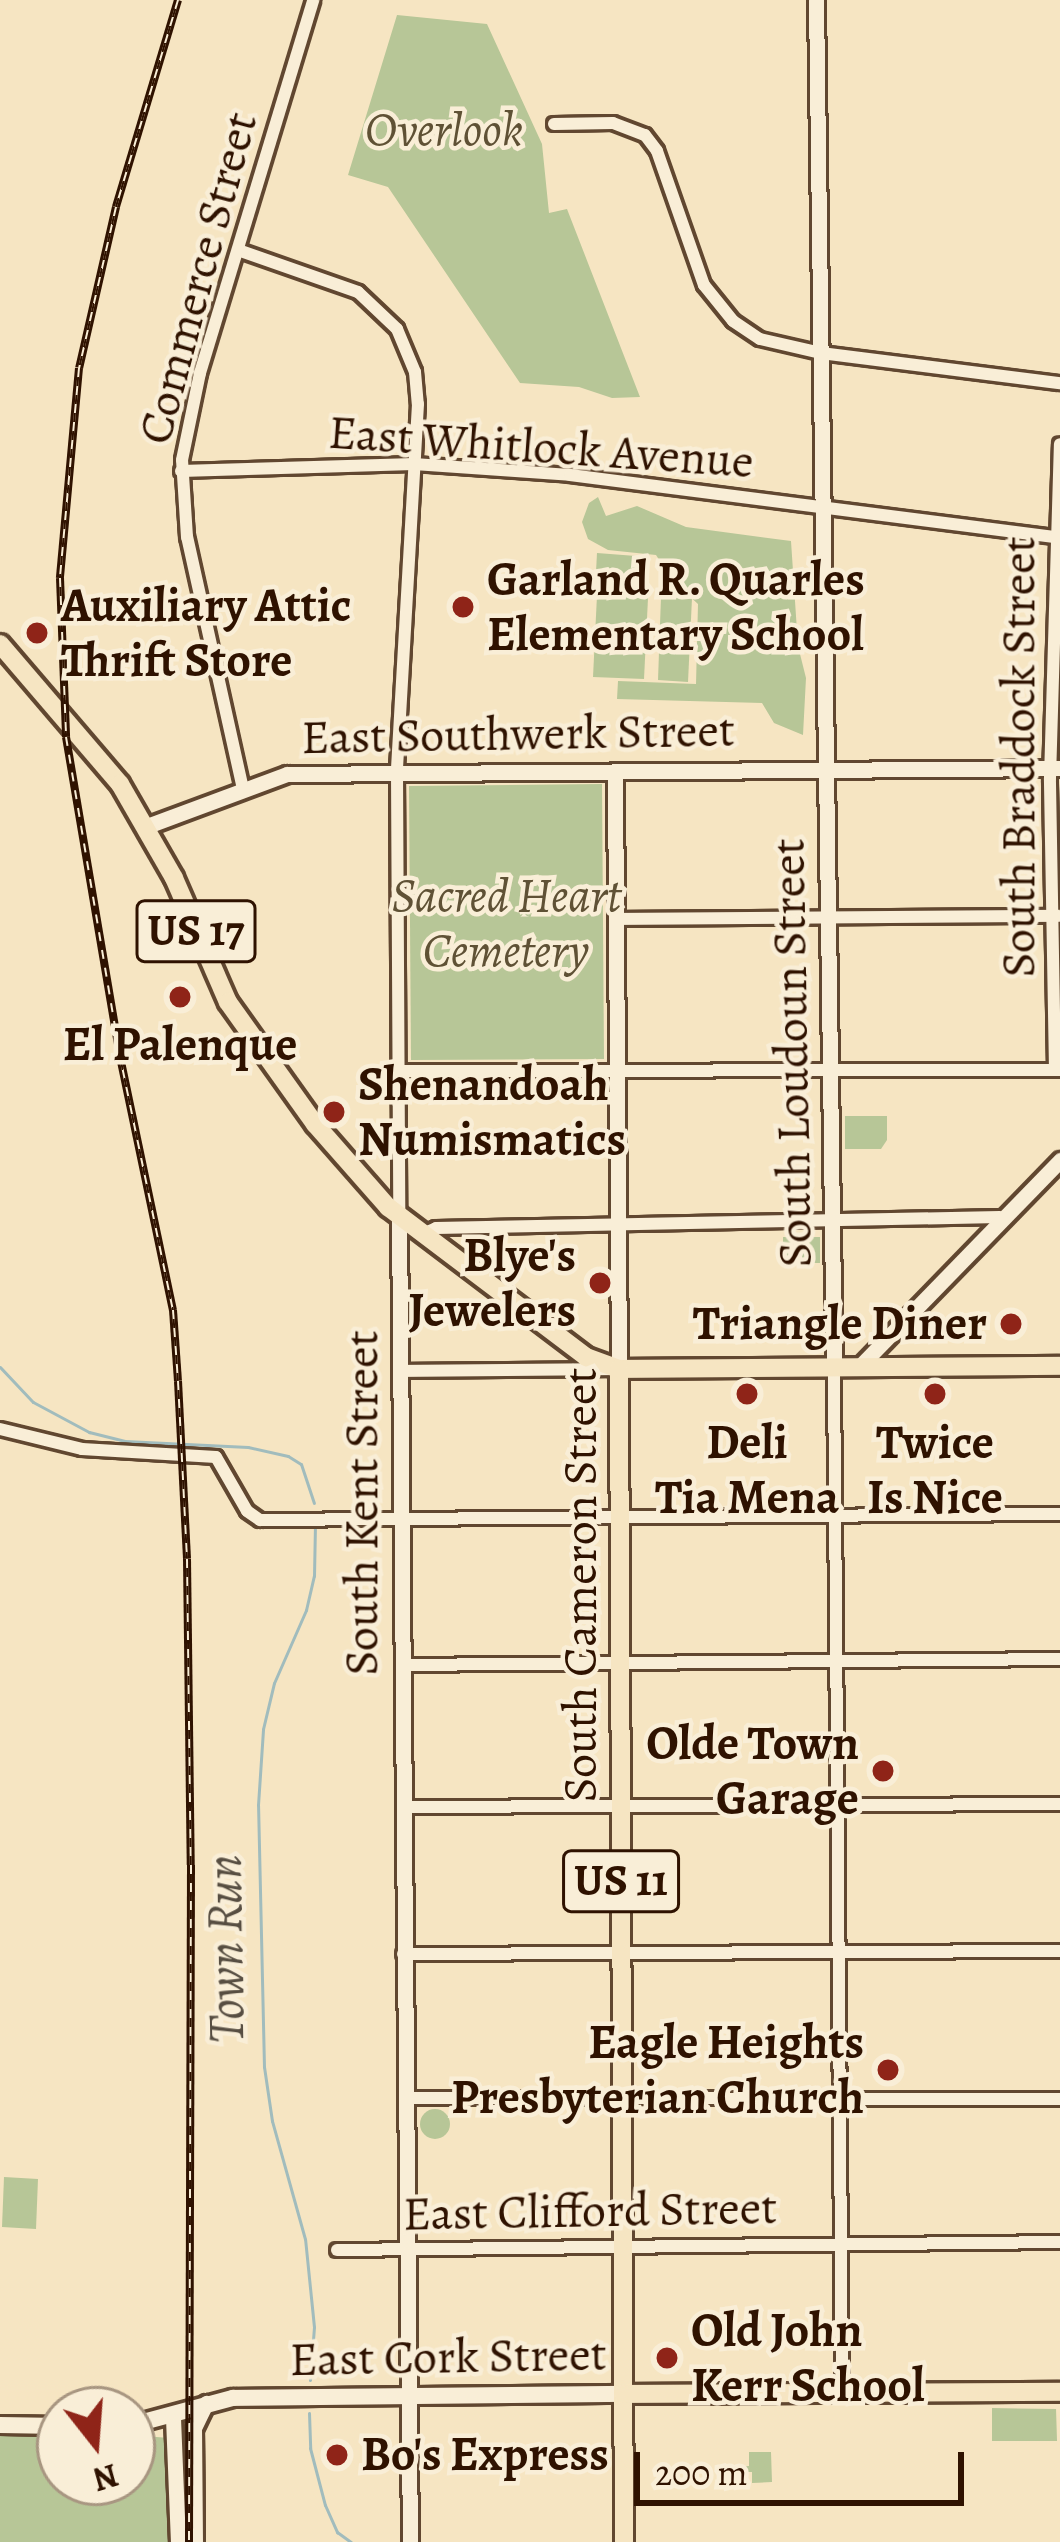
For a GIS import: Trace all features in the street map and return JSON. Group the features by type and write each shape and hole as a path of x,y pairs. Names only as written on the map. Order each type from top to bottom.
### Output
{"main road":[{"name":"US 17","path":"0,644 83,737 147,826 223,993 249,1037 315,1124 399,1214 586,1357 620,1369"},
{"path":"620,1369 1060,1366"},
{"name":"South Cameron Street","path":"620,1369 624,2542"},
{"name":"East Cork Street","path":"156,2421 206,2403 623,2394 1060,2392"},
{"path":"0,2425 36,2426"}],"street":[{"name":"Commerce Street","path":"243,789 215,645 187,537 181,471 200,373 313,0"},
{"name":"South Loudoun Street","path":"816,0 837,1515 842,2393"},
{"path":"554,124 613,123 645,135 657,151 692,263 716,303 760,339 820,352 1060,383"},
{"name":"South Kent Street","path":"238,250 341,284 386,315 415,372 397,773 410,2542"},
{"name":"South Braddock Street","path":"1057,1070 1060,445"},
{"name":"East Whitlock Avenue","path":"181,471 414,464 594,478 1058,538"},
{"name":"East Southwerk Street","path":"147,826 287,774 1057,768"},
{"name":"South Cameron Street","path":"615,771 620,1369"},
{"path":"616,919 1056,916"},
{"path":"398,1071 1057,1070"},
{"path":"859,1367 1060,1160"},
{"path":"425,1233 436,1228 1000,1217"},
{"path":"400,1371 620,1369"},
{"path":"0,1429 82,1449 217,1457 247,1511 260,1520 1060,1514"},
{"path":"403,1665 1060,1659"},
{"path":"403,1807 1060,1804"},
{"path":"404,1954 1060,1951"},
{"path":"405,2098 1060,2099"},
{"name":"East Clifford Street","path":"337,2250 1060,2242"},
{"path":"195,2542 194,2428 206,2403"},
{"path":"173,2418 178,2542"}],"green space":[{"name":"Overlook","path":"397,15 487,24 542,144 549,213 567,209 640,397 612,398 579,387 520,383 388,187 348,175"},
{"path":"598,497 606,516 637,506 686,527 791,541 798,646 806,678 803,735 774,723 762,703 617,699 618,681 696,684 698,604 673,581 656,555 608,550 588,539 582,522 589,503"},
{"path":"597,553 649,557 647,575 596,572"},
{"path":"598,575 649,578 644,679 593,677"},
{"path":"661,597 692,598 688,682 658,680"},
{"name":"Sacred Heart Cemetery","path":"602,784 604,1059 411,1060 409,786"},
{"path":"845,1116 887,1116 887,1140 881,1149 845,1149"},
{"path":"783,1237 820,1237 820,1263 783,1263"},
{"path":"435,2109 446,2113 450,2124 446,2135 435,2139 424,2135 420,2124 424,2113"},
{"path":"4,2177 38,2179 36,2229 2,2227"},
{"path":"992,2408 1056,2409 1057,2441 992,2441"},
{"path":"0,2436 36,2436 36,2506 156,2506 156,2437 169,2438 172,2542 0,2542"},
{"path":"749,2452 771,2452 772,2482 752,2483 752,2472 737,2472 737,2467 749,2466"}],"waterway":[{"name":"Town Run","path":"0,1367 33,1402 89,1432 125,1441 248,1447 288,1456 301,1464 314,1503"},
{"name":"Town Run","path":"310,2380 314,2327 305,2239 272,2121 264,2067 258,1805 263,1729 274,1683 306,1610 314,1576 315,1522"},
{"name":"Town Run","path":"309,2413 310,2448 325,2505 337,2532 351,2542"}],"railway":[{"path":"178,0 116,207 79,368 60,578 66,737 119,1052 173,1310 178,1381 187,1559 191,1865 189,2542"}],"place":[{"name":"Garland R. Quarles Elementary School","path":"463,607"},
{"name":"Auxiliary Attic Thrift Store","path":"37,633"},
{"name":"El Palenque","path":"180,997"},
{"name":"Shenandoah Numismatics","path":"334,1112"},
{"name":"Blye's Jewelers","path":"600,1283"},
{"name":"Triangle Diner","path":"1011,1324"},
{"name":"Deli Tia Mena","path":"747,1394"},
{"name":"Twice Is Nice","path":"935,1394"},
{"name":"Olde Town Garage","path":"883,1771"},
{"name":"Eagle Heights Presbyterian Church","path":"888,2070"},
{"name":"Old John Kerr School","path":"667,2358"},
{"name":"Bo's Express","path":"337,2455"}]}
